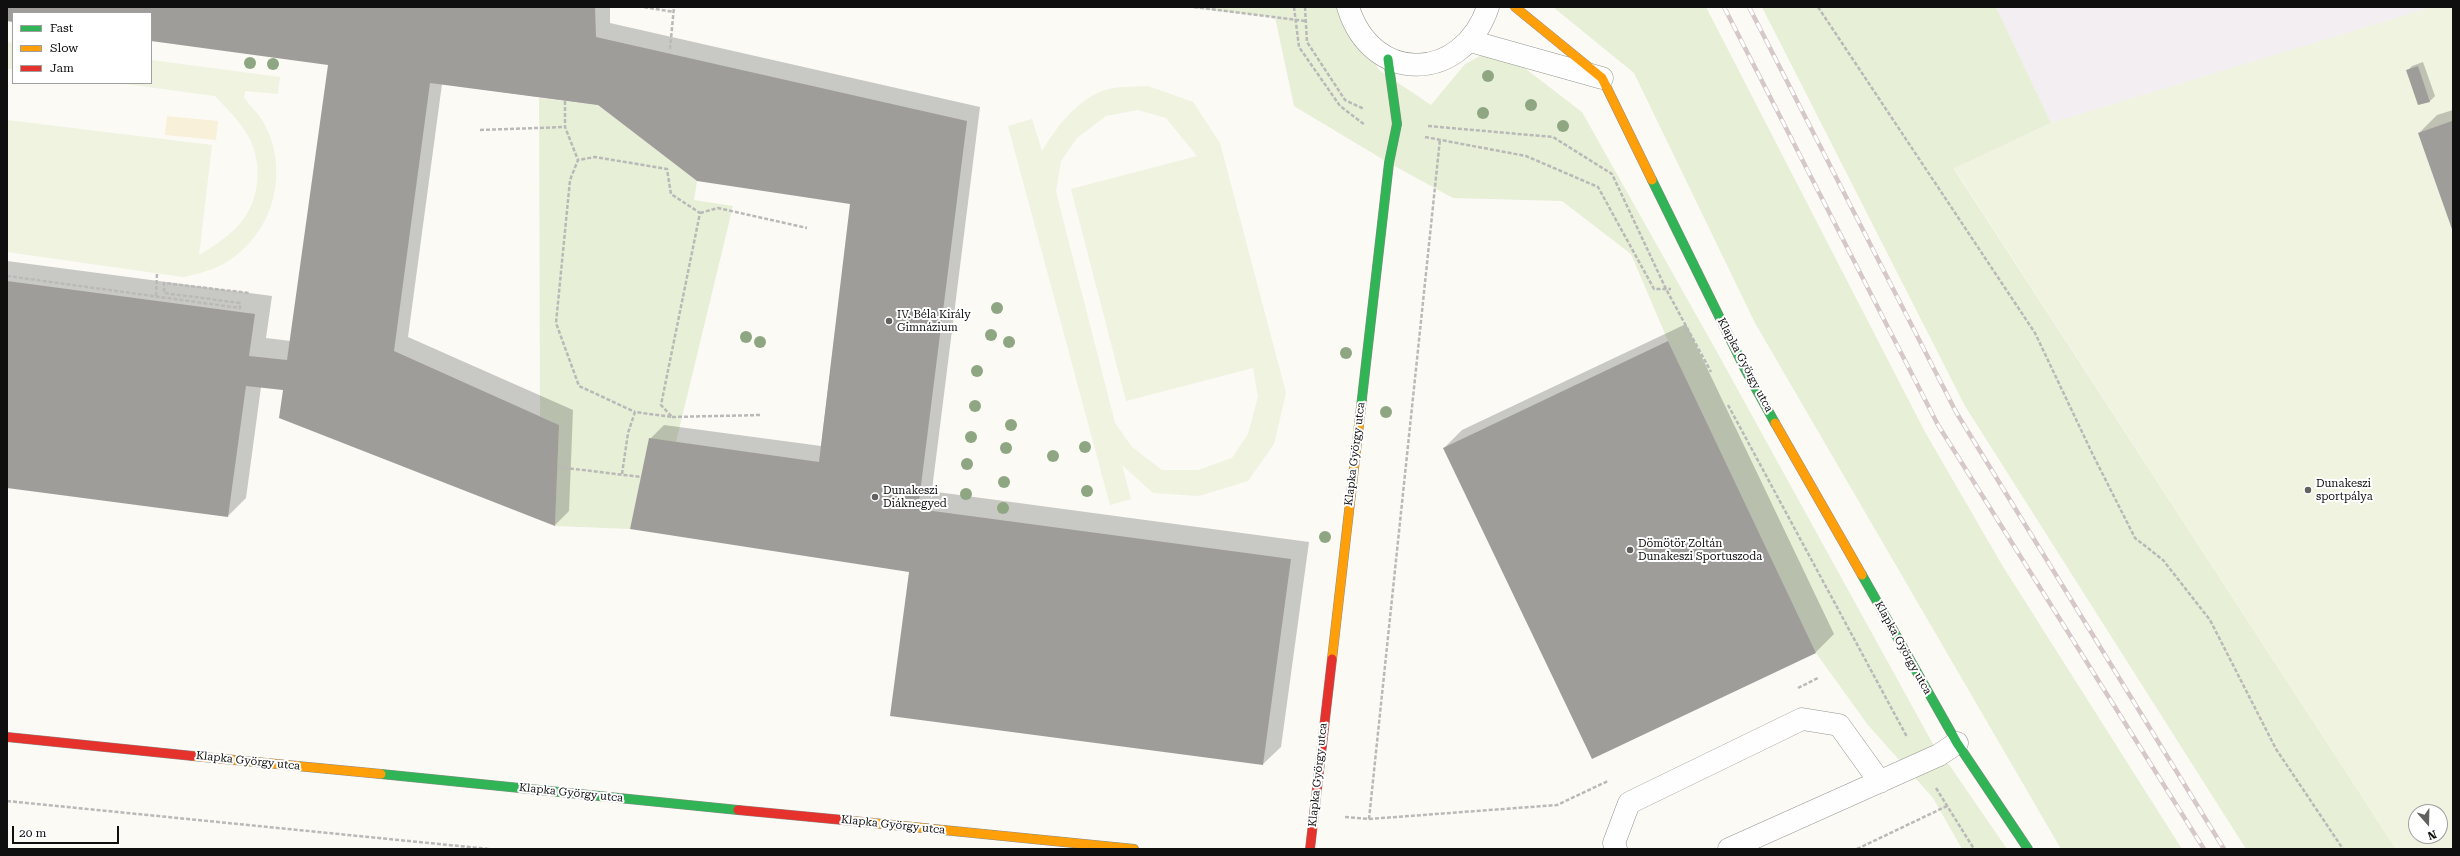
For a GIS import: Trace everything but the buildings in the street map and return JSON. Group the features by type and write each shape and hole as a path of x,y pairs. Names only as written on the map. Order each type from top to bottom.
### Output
{"street":[{"path":"1348,7 1354,25 1368,45 1388,59 1412,64 1437,62 1455,54 1470,41 1482,25 1488,7"},
{"name":"Klapka György utca","path":"1515,7 1602,78 1745,369 1957,743 2028,849"},
{"path":"1470,41 1602,78"},
{"name":"Klapka György utca","path":"1310,849 1389,164 1396,128 1388,59"},
{"path":"1616,849 1614,843 1629,803 1802,719 1839,725 1880,782"},
{"name":"Klapka György utca","path":"7,736 1134,849"},
{"path":"1730,849 1939,755 1957,743"}],"path":[{"path":"644,7 674,12"},
{"path":"670,49 674,7"},
{"path":"1194,7 1306,21"},
{"path":"1294,7 1299,47 1340,106 1364,125 1553,137 1612,174 1666,289 1714,379"},
{"path":"1305,7 1307,42 1345,100 1396,128 1440,139 1526,156 1598,187 1654,289 1672,289"},
{"path":"1818,7 2035,332 2093,455 2135,538 2163,560 2210,620 2276,749 2343,849"},
{"path":"565,101 565,127 578,160 570,180 556,323 579,386 635,412 672,417 761,415"},
{"path":"480,130 565,127"},
{"path":"1369,819 1440,139"},
{"path":"578,160 595,157 667,169 671,194 700,213 718,208 807,228"},
{"path":"672,417 661,405 700,213"},
{"path":"156,296 158,273"},
{"path":"7,276 240,308 240,302 164,293 164,283 249,293"},
{"path":"1725,400 1921,763 1974,849"},
{"path":"622,474 628,433 635,412"},
{"path":"558,467 641,477"},
{"path":"1797,688 1818,678"},
{"path":"1313,816 1369,819 1558,805 1614,778"},
{"path":"7,801 489,849"},
{"path":"1856,849 1947,806"}],"shaded area":[{"path":"1996,7 2432,7 2051,123"}],"green space":[{"path":"1182,7 1354,7 1366,47 1379,70 1431,105 1465,64 1497,47 1582,112 1717,352 1939,755 1950,766 2007,849 1962,849 1933,798 1868,725 1816,653 1668,341 1631,254 1562,201 1453,198 1389,163 1294,106 1275,17"},
{"path":"1553,7 1706,7 1925,432 2002,565 2182,849 2061,849 1755,323 1634,73"},
{"path":"1762,7 1996,7 2051,123 1954,169 2396,849 2246,849 1965,406"},
{"name":"Dunakeszi sportpálya","path":"2432,7 2453,7 2453,849 2396,849 1954,168 2051,123"},
{"path":"7,42 12,43 12,69 7,69"},
{"path":"152,60 280,77 278,94 245,91 244,98 263,121 272,142 276,160 276,179 274,197 268,214 248,245 234,257 222,265 210,270 183,277 7,252 7,120 212,145 199,255 228,235 236,228 251,207 255,194 258,168 256,155 245,131 235,117 215,96 125,84 152,84"},
{"path":"1148,86 1193,102 1220,143 1286,393 1274,444 1248,481 1199,496 1153,493 1122,465 1131,499 1110,505 1008,126 1032,119 1042,151 1053,133 1067,116 1092,96 1112,88","holes":["1138,110 1166,118 1197,156 1071,189 1126,401 1253,368 1258,397 1248,434 1232,458 1198,470 1162,470 1132,447 1115,423 1056,192 1061,161 1077,138 1106,116"]},
{"path":"539,98 598,105 697,181 694,200 733,206 676,442 649,439 630,529 555,526 559,425 540,416"}],"sand":[{"path":"167,116 218,121 216,140 165,135"}],"railway":[{"path":"1724,7 1938,425 2204,849"},
{"path":"1749,7 1956,412 2224,849"}],"traffic: fast":[{"path":"1361,407 1389,163 1397,124 1388,59"},
{"path":"1652,180 1745,369 1775,423"},
{"path":"1862,575 1957,743 2028,849"},
{"path":"381,774 738,810"}],"traffic: slow":[{"path":"1515,7 1602,78 1652,180"},
{"path":"1332,659 1361,407"},
{"path":"1775,423 1862,575"},
{"path":"193,756 381,774"},
{"path":"843,820 1134,849"}],"traffic: jam":[{"path":"1310,849 1332,659"},
{"path":"7,737 193,756"},
{"path":"738,810 843,820"}],"place":[{"name":"IV. Béla Király Gimnázium","path":"889,321"},
{"name":"Dunakeszi sportpálya","path":"2308,490"},
{"name":"Dunakeszi Diáknegyed","path":"875,497"},
{"name":"Dömötör Zoltán Dunakeszi Sportuszoda","path":"1630,550"}]}
